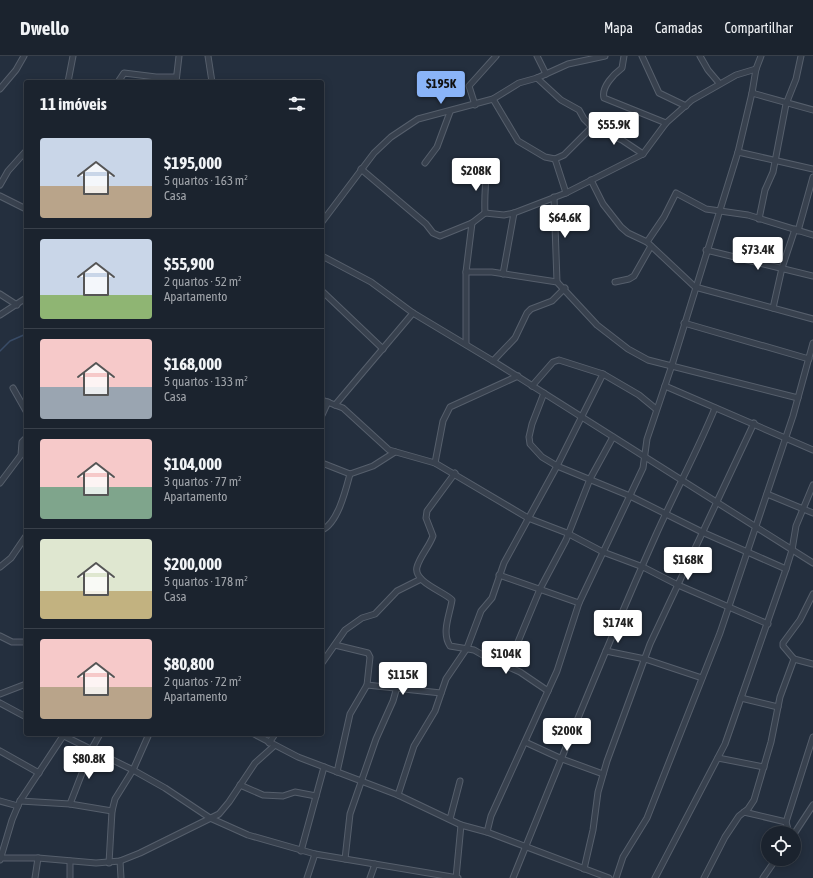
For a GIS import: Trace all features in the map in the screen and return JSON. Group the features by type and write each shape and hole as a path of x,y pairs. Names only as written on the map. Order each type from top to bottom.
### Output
{"street":[{"path":"0,89 16,70 24,56"},
{"path":"68,80 73,56"},
{"path":"119,80 124,73 176,79 179,56"},
{"path":"208,56 212,80"},
{"path":"475,105 469,86 496,56"},
{"path":"537,56 546,74"},
{"path":"324,219 374,153 401,130 422,118 450,112 493,99 519,83 537,78 568,64 605,56"},
{"path":"624,56 622,68 613,75 604,92 604,98 666,122"},
{"path":"642,56 659,93 686,106"},
{"path":"700,56 708,70 719,83"},
{"path":"487,832 491,816 557,672 579,603 643,468 645,444 672,365 718,211 738,152 756,69 762,56"},
{"path":"759,219 765,190 772,179 786,104 796,79 801,56"},
{"path":"361,169 426,224 436,236 472,223 485,213 504,216 566,193 643,154 666,122 686,106 719,83 736,75 756,69"},
{"path":"537,78 561,100 579,110 584,119 592,127 622,140 643,154"},
{"path":"752,93 786,104 813,110"},
{"path":"493,99 518,141 546,157 555,158 567,152 592,127"},
{"path":"425,163 437,147 450,112"},
{"path":"738,152 813,169"},
{"path":"0,185 8,171 24,153"},
{"path":"555,158 566,193"},
{"path":"485,213 484,197 486,169"},
{"path":"773,308 782,268 797,230 813,177"},
{"path":"591,180 603,204 621,227 649,244 695,287 813,319"},
{"path":"615,282 629,279 634,276 676,193 706,209 748,215 813,235"},
{"path":"0,196 24,208"},
{"path":"554,197 557,282"},
{"path":"503,274 514,213"},
{"path":"466,344 466,272 472,223"},
{"path":"706,250 813,276"},
{"path":"324,257 371,282 413,313 518,376 580,417 813,563"},
{"path":"466,272 486,271 557,282 565,288 597,325 628,349 648,360 798,398"},
{"path":"493,361 515,338 527,313 531,309 552,301 565,288"},
{"path":"324,293 383,349"},
{"path":"0,294 17,305"},
{"path":"0,315 24,300"},
{"path":"335,405 413,313"},
{"path":"684,323 809,359"},
{"path":"616,878 623,857 648,818 729,608 746,552 786,437 813,344"},
{"path":"532,386 553,362 559,360 603,374 639,396 656,409"},
{"path":"398,795 414,746 435,711 449,673 467,648 476,622 492,598 499,575 557,466 580,417 603,374"},
{"path":"435,462 443,421 450,407 518,376"},
{"path":"665,386 754,423 813,450"},
{"path":"13,388 24,407"},
{"path":"544,393 532,424 529,437 530,444 536,451 557,466 630,496 702,532 786,569"},
{"path":"324,401 350,414 384,446 395,452 435,462 528,518 567,533 604,552 643,567 678,585 768,624"},
{"path":"324,411 328,402"},
{"path":"513,878 562,759 579,712 643,567 654,538 699,446 715,408"},
{"path":"584,869 603,774 610,750 623,721 654,635 754,423"},
{"path":"508,666 540,589 566,540 567,533 590,480 613,437"},
{"path":"0,483 21,455 22,442 24,440"},
{"path":"324,464 350,474 373,466 395,452"},
{"path":"455,473 426,511 426,518 433,536 417,566 417,572 421,579 452,600 446,634 448,644 467,648 508,666 520,672 548,691"},
{"path":"324,529 327,527 342,504 350,474"},
{"path":"655,878 725,744 786,569 792,550 794,533 813,485"},
{"path":"767,494 813,513"},
{"path":"0,567 11,558 24,539"},
{"path":"499,575 579,603"},
{"path":"324,660 345,630 362,618 375,614 397,591 421,579"},
{"path":"813,594 800,620 784,641 783,646 794,659 813,664"},
{"path":"0,636 12,642 24,642"},
{"path":"335,645 370,654 367,685 350,714 337,772"},
{"path":"606,651 645,659 702,678"},
{"path":"704,878 725,837 739,816 753,804 764,767 778,707 794,659"},
{"path":"0,694 24,685"},
{"path":"367,685 441,692"},
{"path":"345,859 348,821 376,739 393,701 396,687"},
{"path":"741,698 778,707"},
{"path":"0,703 24,716"},
{"path":"61,736 19,803 9,828 1,859 38,858 109,863 120,861 140,853 210,818 224,809 255,763 271,744 274,736"},
{"path":"64,736 133,770 165,788 210,818 266,842 315,854 457,878 462,825"},
{"path":"70,804 99,736"},
{"path":"109,863 112,811 119,791 133,770 148,736"},
{"path":"259,736 271,744 324,767 398,795 462,825 487,832 526,848 609,878"},
{"path":"787,826 786,822 813,737"},
{"path":"525,742 562,759 603,774"},
{"path":"0,751 39,773"},
{"path":"718,758 764,767"},
{"path":"302,851 324,767"},
{"path":"450,819 460,781"},
{"path":"240,785 263,794 283,796 295,792 316,796"},
{"path":"0,801 70,804 112,811"},
{"path":"799,826 813,805"},
{"path":"744,812 786,822"},
{"path":"307,878 315,854"},
{"path":"35,878 38,858"},
{"path":"70,861 70,878"},
{"path":"120,861 121,878"},
{"path":"370,878 375,864"},
{"path":"763,878 771,866"}],"waterway":[{"path":"0,351 10,341 24,335"}]}
